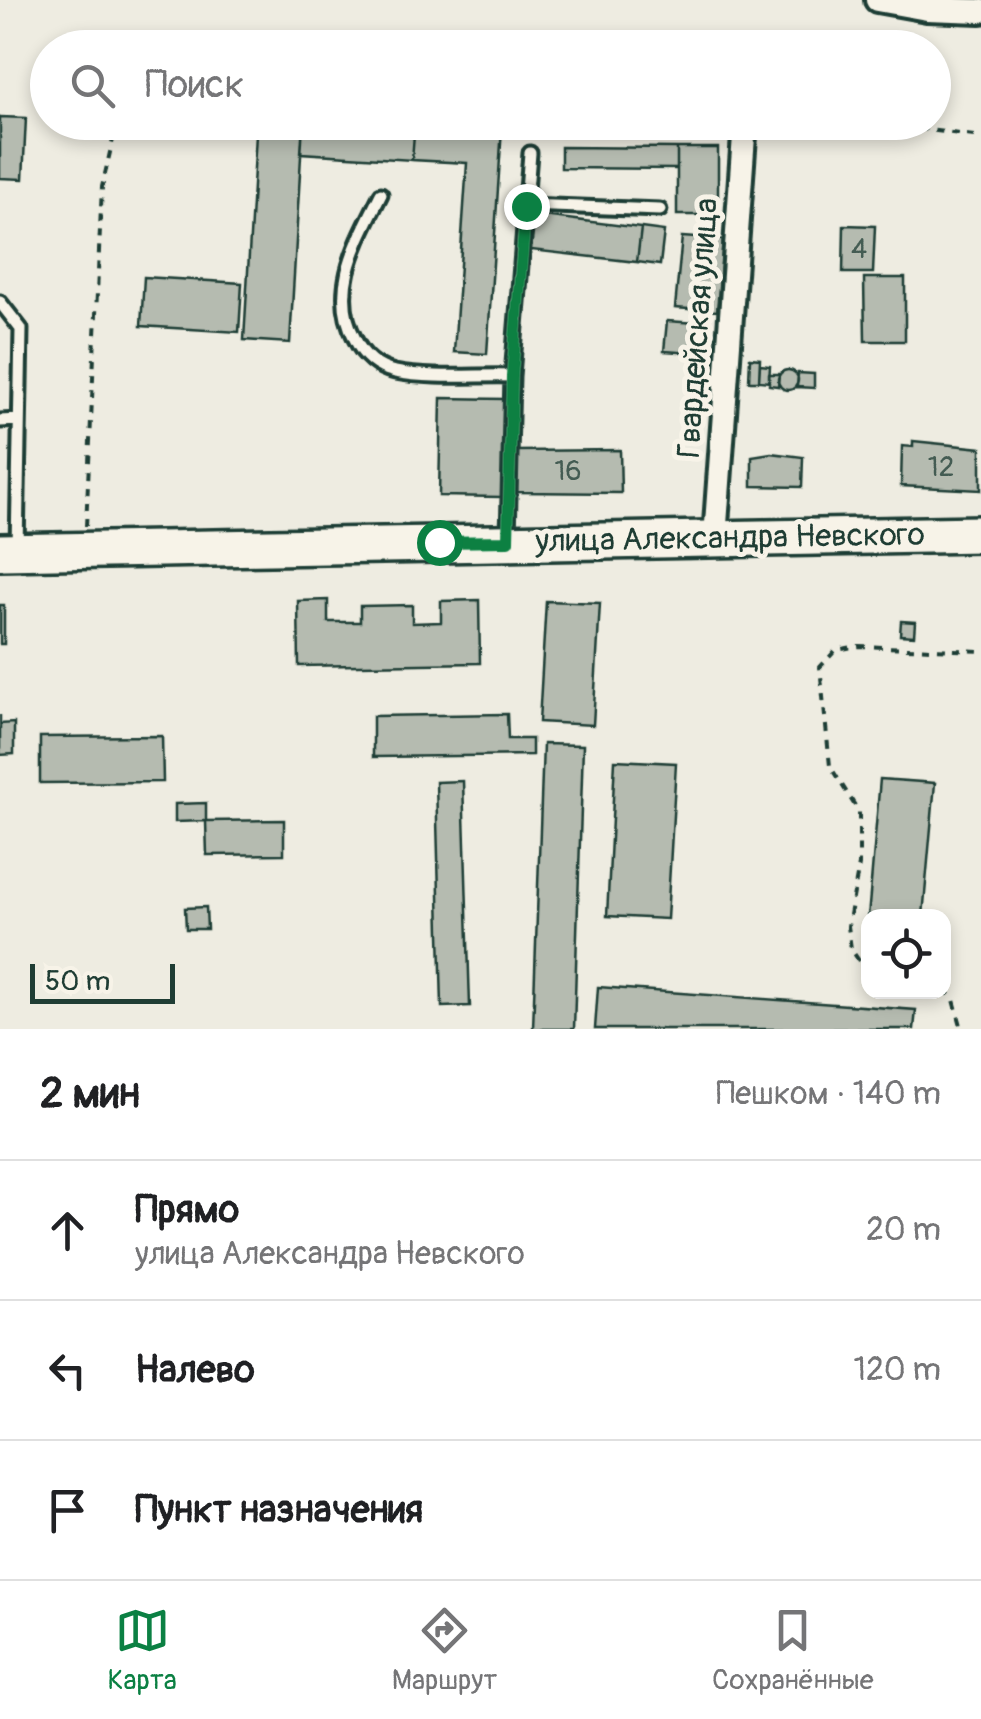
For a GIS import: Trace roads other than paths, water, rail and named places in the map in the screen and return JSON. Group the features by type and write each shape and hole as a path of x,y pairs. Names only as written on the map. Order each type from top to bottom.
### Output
{"main road":[{"name":"улица Александра Невского","path":"8,552 981,534"}],"street":[{"path":"877,0 926,9 981,11"},
{"name":"Гвардейская улица","path":"715,538 744,140"}],"lane":[{"path":"508,541 512,376 530,153"},
{"path":"382,194 350,259 343,287 348,322 361,350 374,364 396,372 512,376"},
{"path":"526,206 660,210"},
{"path":"0,302 21,329 19,420 8,552"},
{"path":"0,420 19,420"}]}
